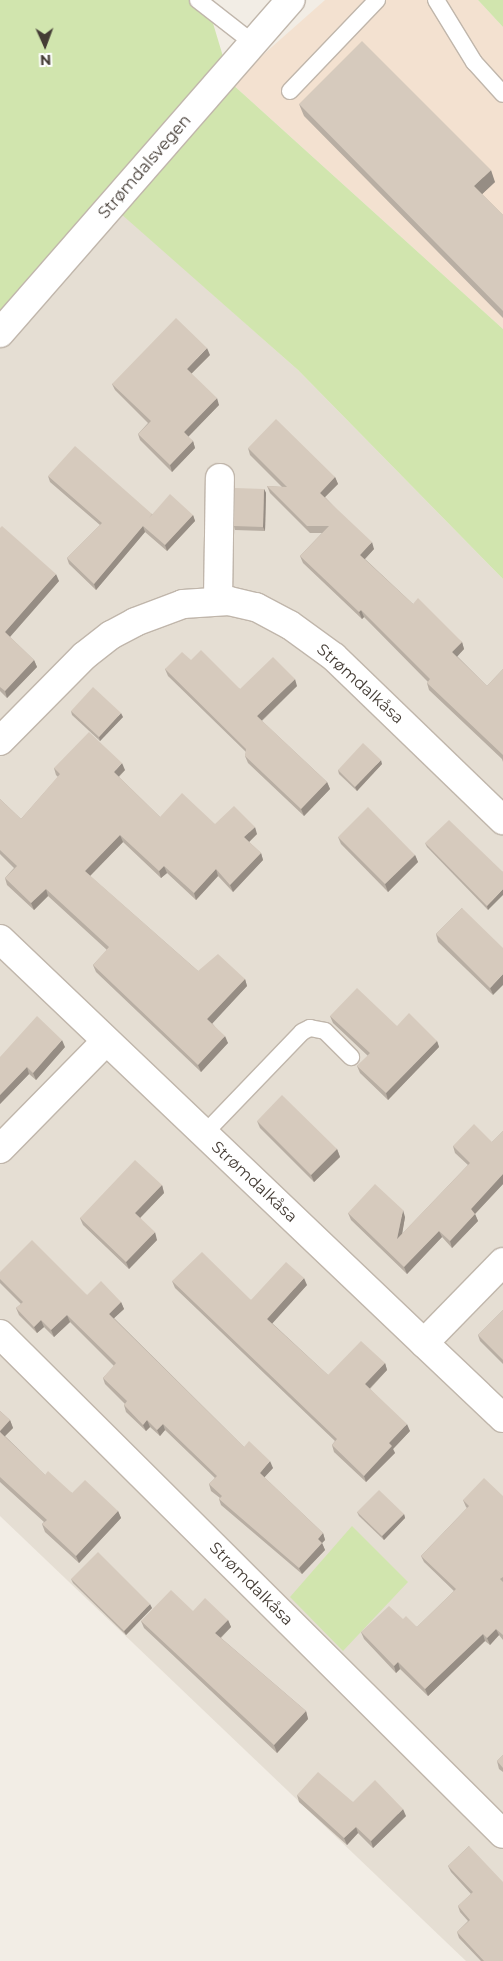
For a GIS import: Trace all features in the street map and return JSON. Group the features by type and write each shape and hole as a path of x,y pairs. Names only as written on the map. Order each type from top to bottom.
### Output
{"street":[{"name":"Strømdalsvegen","path":"0,334 290,0"},
{"path":"218,599 220,478"},
{"name":"Strømdalkåsa","path":"0,741 84,656 111,635 162,610 218,599 256,607 290,625 334,657 503,820"},
{"name":"Strømdalkåsa","path":"0,940 105,1042 503,1418"},
{"path":"0,1149 105,1042"},
{"path":"424,1343 503,1262"},
{"name":"Strømdalkåsa","path":"0,1334 503,1834"}],"lane":[{"path":"198,0 253,43"},
{"path":"290,91 377,0"},
{"path":"436,0 474,62 503,94"},
{"path":"204,1134 302,1032 310,1028 325,1031 351,1058"}],"shaded area":[{"path":"325,0 478,0 503,27 503,329 231,83"},
{"path":"112,205 298,370 503,579 503,1961 466,1961 0,1516 0,330"}],"green space":[{"path":"0,0 206,0 231,83 503,329 503,579 298,370 112,206 0,330"},
{"path":"478,0 503,0 503,27"},
{"path":"352,1526 408,1582 343,1651 290,1597"}],"building":[{"path":"362,41 491,170 474,186 503,215 503,311 299,104"},
{"path":"176,318 207,348 187,369 217,398 184,432 193,441 170,465 138,434 151,421 112,384"},
{"path":"276,419 335,477 320,493 372,542 360,555 413,604 418,598 462,642 452,652 487,686 503,669 503,755 427,683 430,679 361,610 359,612 300,556 329,526 307,526 267,486 287,487 248,448"},
{"path":"75,446 152,514 149,518 170,494 193,515 165,545 143,526 94,584 67,558 102,523 48,476"},
{"path":"235,488 264,489 263,527 234,526"},
{"path":"2,526 56,574 5,632 34,660 5,691 0,687 0,528"},
{"path":"201,650 240,689 273,657 295,679 257,716 327,782 301,809 245,756 246,749 165,669 182,652 191,660"},
{"path":"93,687 121,713 99,737 71,711"},
{"path":"89,732 122,763 114,772 160,817 182,793 215,824 234,806 255,827 244,837 261,853 230,885 216,869 194,893 164,866 159,871 120,835 85,871 198,971 218,954 245,979 207,1019 225,1036 198,1065 93,965 109,947 46,889 31,903 5,878 17,866 0,850 0,799 21,819 60,774 54,768"},
{"path":"363,743 381,760 355,787 338,770"},
{"path":"368,807 415,855 385,884 338,837"},
{"path":"449,820 503,872 503,889 487,906 425,843"},
{"path":"462,908 503,948 503,974 490,988 436,934"},
{"path":"357,988 397,1026 409,1013 437,1041 386,1093 357,1066 370,1053 330,1016"},
{"path":"37,1016 62,1040 33,1073 27,1067 0,1095 0,1057"},
{"path":"282,1095 337,1149 311,1175 257,1121"},
{"path":"474,1124 492,1142 503,1131 503,1174 471,1209 475,1214 450,1241 439,1231 404,1267 348,1213 375,1184 403,1210 397,1239 470,1163 453,1146"},
{"path":"135,1160 162,1185 135,1213 155,1232 126,1262 80,1218"},
{"path":"32,1240 87,1295 101,1281 121,1302 109,1314 244,1447 249,1441 270,1461 260,1473 323,1533 318,1539 322,1543 299,1568 219,1499 222,1496 209,1484 217,1476 163,1424 157,1430 147,1420 143,1425 124,1405 127,1401 103,1378 116,1363 67,1315 51,1330 41,1320 34,1327 16,1308 23,1302 0,1279 0,1272"},
{"path":"202,1252 251,1300 286,1262 304,1278 267,1319 328,1375 361,1341 385,1363 365,1384 407,1424 389,1443 392,1446 364,1476 332,1445 337,1439 172,1281"},
{"path":"503,1310 503,1360 478,1335"},
{"path":"0,1411 10,1420 0,1431"},
{"path":"0,1432 45,1475 48,1471 72,1493 85,1480 118,1511 76,1556 42,1524 47,1520 0,1477"},
{"path":"484,1478 503,1496 503,1577 500,1579 503,1582 503,1635 496,1629 487,1638 483,1634 425,1689 398,1662 394,1666 361,1632 389,1606 403,1619 406,1616 417,1627 456,1589 421,1556 469,1506 463,1500"},
{"path":"379,1490 404,1514 382,1536 357,1512"},
{"path":"98,1552 150,1604 124,1631 71,1579"},
{"path":"171,1590 193,1611 205,1598 228,1620 215,1633 306,1711 274,1745 141,1621"},
{"path":"503,1755 503,1768 497,1761"},
{"path":"318,1772 353,1802 375,1780 403,1809 371,1841 356,1827 344,1838 297,1795"},
{"path":"469,1846 503,1882 503,1961 484,1961 457,1932 470,1920 458,1906 473,1892 448,1866"}]}
